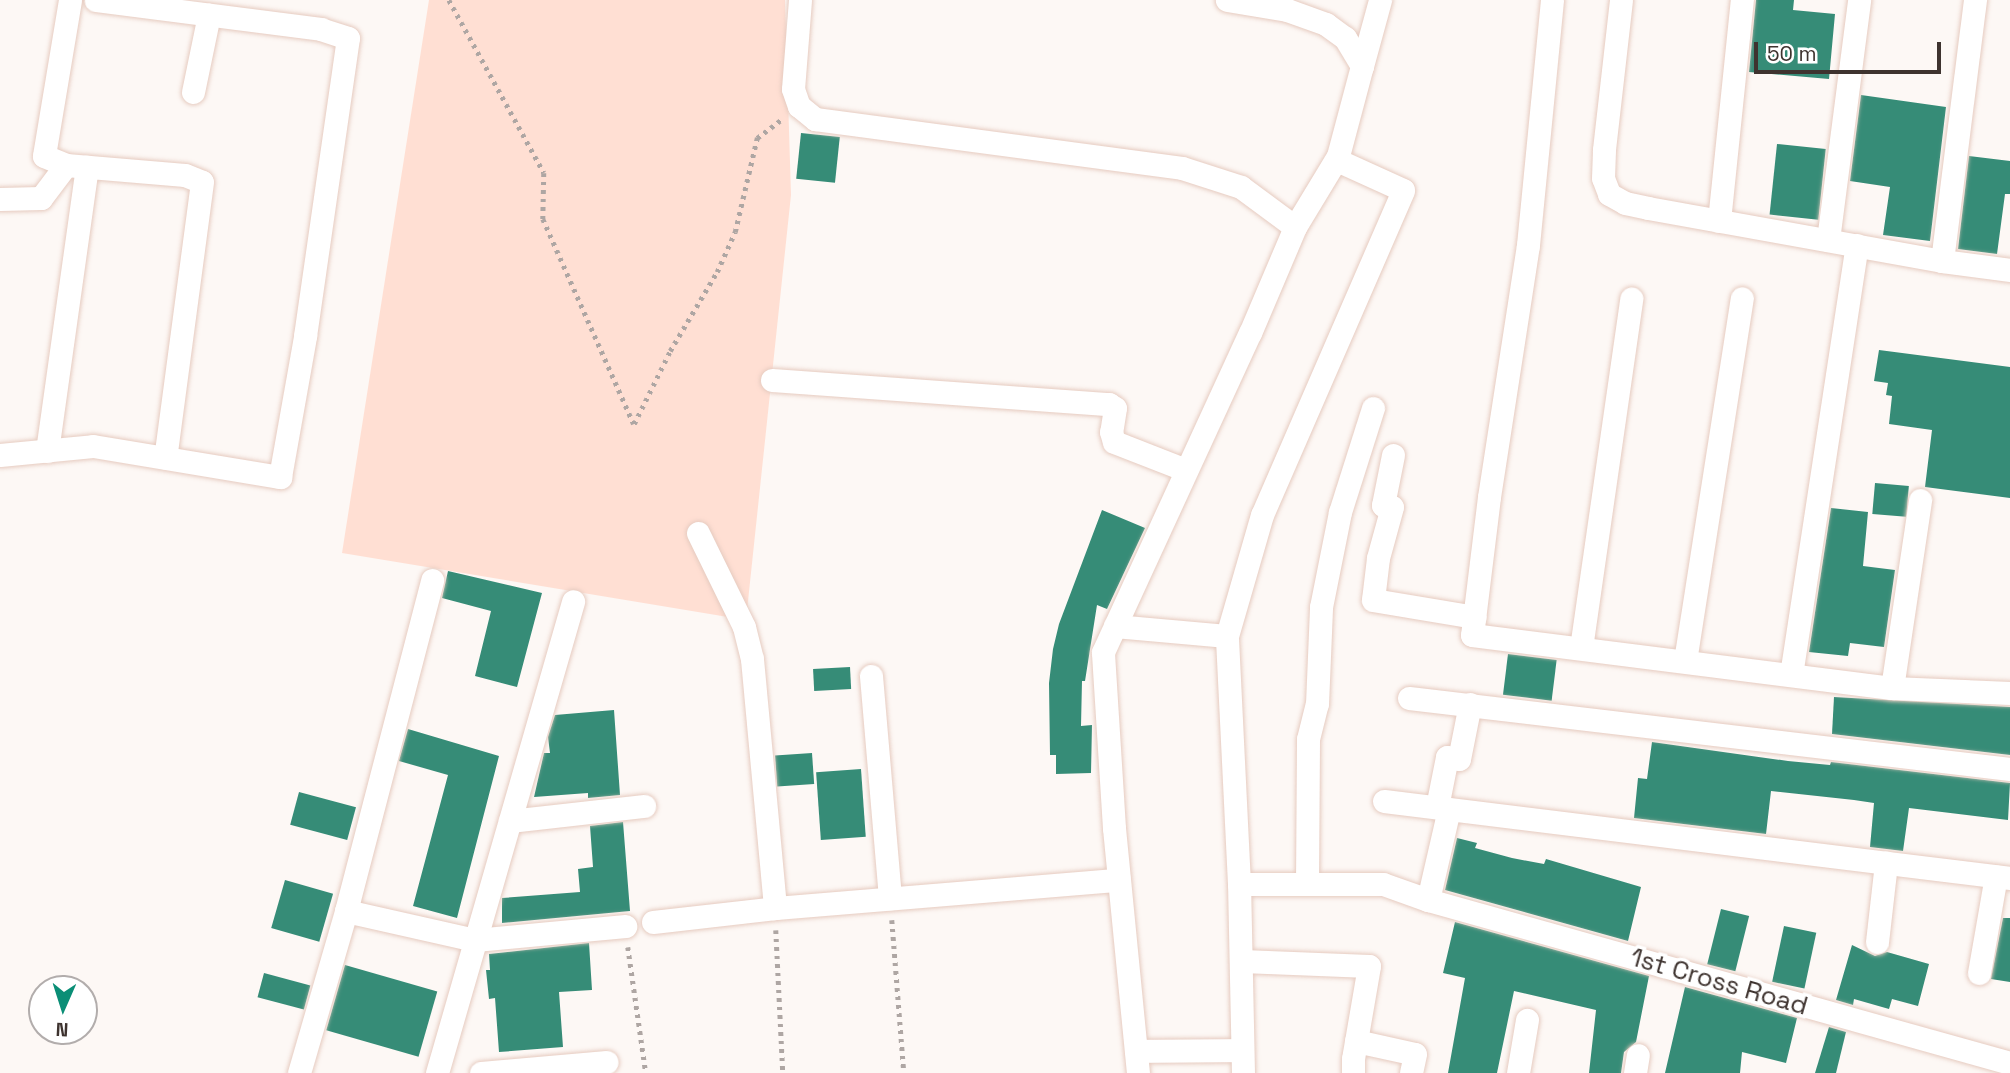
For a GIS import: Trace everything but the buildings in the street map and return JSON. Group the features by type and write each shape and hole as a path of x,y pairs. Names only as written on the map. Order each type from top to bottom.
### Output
{"street":[{"path":"69,0 44,156 77,166 185,174 202,182 165,458"},
{"path":"0,454 93,446 280,477 305,336 348,38 321,29 96,0"},
{"path":"800,0 793,89 799,106 815,119 1182,168 1241,187 1296,226"},
{"path":"1227,0 1287,10 1326,24 1345,38 1362,66"},
{"path":"1242,1050 1137,1062 1119,880 1103,652 1296,226 1337,160 1380,0"},
{"path":"1552,0 1528,245 1472,635 1892,688 2010,692"},
{"path":"1621,0 1602,178 1609,194 1625,203 1718,221 1941,261 2010,270"},
{"path":"1718,221 1742,0"},
{"path":"1828,240 1859,0"},
{"path":"1941,261 1975,0"},
{"path":"194,92 209,15"},
{"path":"1243,1073 1242,961 1227,636 1262,515 1404,190 1337,160"},
{"path":"0,200 41,198 77,166"},
{"path":"47,451 77,166"},
{"path":"1791,675 1857,245"},
{"path":"1685,661 1742,298"},
{"path":"1581,648 1631,299"},
{"path":"772,380 1109,404 1115,408 1111,432 1114,442 1186,470"},
{"path":"1307,884 1308,739 1317,704 1321,607 1340,512 1373,408"},
{"path":"1393,455 1382,505 1392,507 1378,558 1373,600 1475,617"},
{"path":"1892,688 1920,500"},
{"path":"698,533 744,627 752,659 775,908"},
{"path":"299,1073 346,911 432,580"},
{"path":"437,1073 573,601"},
{"path":"1115,626 1227,636"},
{"path":"871,676 890,898"},
{"path":"1409,698 2010,769"},
{"path":"1428,900 1443,808 1447,757 1459,759 1470,704"},
{"path":"1384,802 2003,877 1979,973"},
{"path":"510,821 644,806"},
{"path":"1877,942 1886,863"},
{"path":"653,922 775,908 1119,880"},
{"name":"1st Cross Road","path":"1239,884 1383,884 1428,900 2010,1063"},
{"path":"346,911 475,940 625,926"},
{"path":"1242,961 1369,966 1353,1073"},
{"path":"1518,1073 1527,1020"},
{"path":"1356,1041 1415,1054 1411,1073"},
{"path":"481,1073 607,1062"}],"path":[{"path":"449,0 544,173 543,219 634,424 670,351 717,272 735,232 757,138 799,106"},
{"path":"890,898 904,1072"},
{"path":"775,908 783,1073"},
{"path":"625,926 646,1073"}],"shaded area":[{"path":"429,0 785,0 791,195 746,620 342,553"}]}
